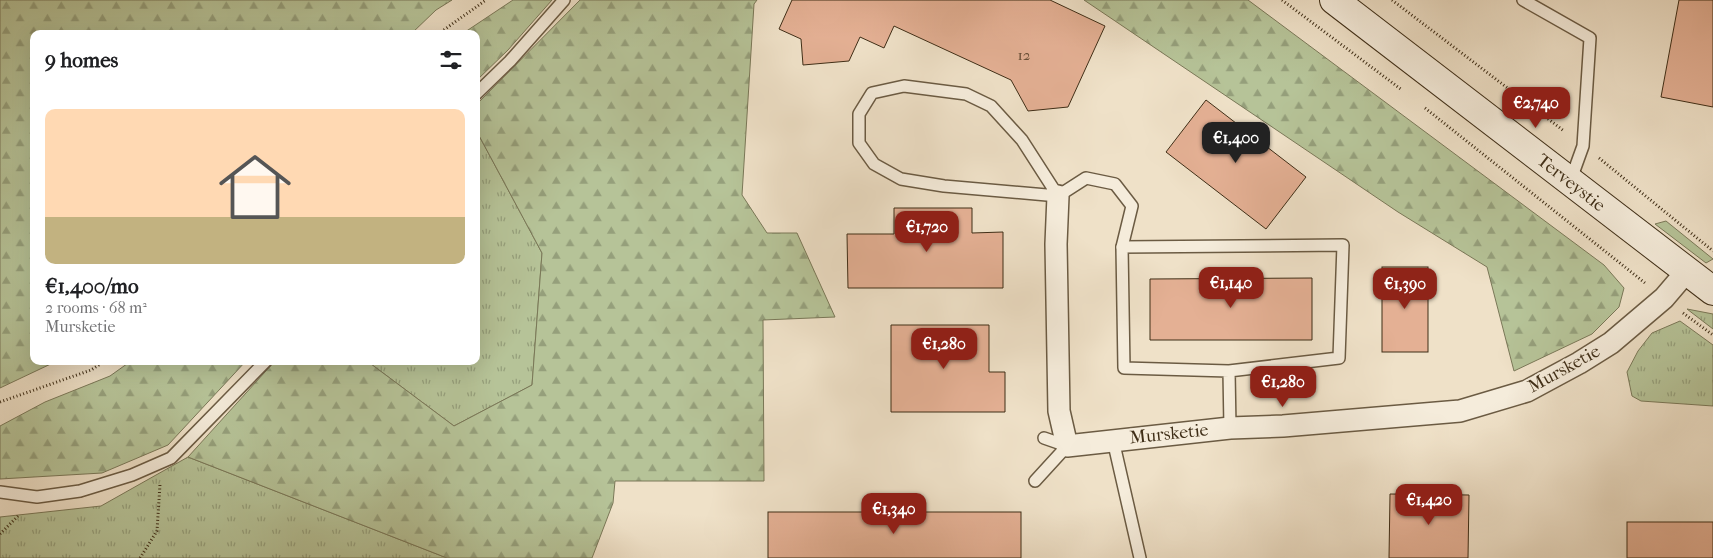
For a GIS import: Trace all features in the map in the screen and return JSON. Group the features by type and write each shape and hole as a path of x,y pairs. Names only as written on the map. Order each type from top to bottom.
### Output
{"main road":[{"name":"Terveystie","path":"1334,0 1713,291"}],"street":[{"path":"1058,196 1056,244 1059,411 1067,446"},
{"name":"Mursketie","path":"1067,446 1230,428 1283,426 1460,412 1527,391 1611,343 1664,298 1687,272"}],"lane":[{"path":"480,90 510,61 564,0"},
{"path":"1524,0 1590,38 1583,146 1570,182"},
{"path":"1058,196 1022,140 991,106 966,94 904,86 872,93 859,114 859,142 874,164 902,179 944,186 1058,196 1086,178 1115,184 1132,206 1122,247 1124,368 1229,371 1339,358 1343,245 1122,247"},
{"path":"0,492 37,497 80,491 132,476 171,458 262,365"},
{"path":"1229,371 1230,428"},
{"path":"1036,482 1067,446 1044,438"},
{"path":"1113,440 1140,558"}],"path":[{"path":"444,30 486,0"},
{"path":"1282,0 1410,96"},
{"path":"1392,0 1583,146 1713,251"},
{"path":"1418,102 1615,259"},
{"path":"0,402 91,370 99,365"},
{"path":"140,558 157,531 158,488 171,458"}],"green space":[{"path":"0,0 452,0 436,10 415,30 30,30 30,365 49,365 0,388"},
{"path":"513,0 552,0 508,50 480,77 480,30 468,30"},
{"path":"580,0 757,0 754,4 742,195 767,233 797,233 835,317 763,320 764,481 615,481 613,503 592,558 447,558 188,457 271,365 372,365 454,426 532,385 542,253 480,137 480,101"},
{"path":"1084,0 1248,0 1604,265 1624,288 1619,307 1592,334 1514,371 1487,267 1398,212"},
{"path":"480,137 542,253 532,385 454,426 372,365 480,365"},
{"path":"1666,221 1713,259 1706,263 1655,224"},
{"path":"1687,309 1713,314 1713,329"},
{"path":"1680,321 1713,345 1713,406 1641,401 1632,396 1627,372 1638,351 1652,333"},
{"path":"125,365 242,365 168,445 102,473 0,479 0,426 45,402 110,376"},
{"path":"188,457 447,558 0,558 0,517 101,506"}],"building":[{"path":"792,0 1050,0 1105,26 1068,107 1028,111 1011,80 894,26 884,48 860,37 849,61 803,65 801,39 779,29"},
{"path":"1679,0 1713,0 1713,107 1661,97"},
{"path":"1206,100 1306,177 1266,229 1166,152"},
{"path":"894,208 972,208 972,233 1003,232 1003,288 848,288 847,234 894,234"},
{"path":"1382,267 1428,267 1428,352 1382,352"},
{"path":"1312,278 1312,340 1150,340 1150,279"},
{"path":"891,325 989,325 989,372 1005,372 1005,412 891,412"},
{"path":"1390,494 1469,495 1468,558 1389,558"},
{"path":"768,512 1021,512 1021,558 768,558"},
{"path":"1627,522 1713,522 1713,558 1627,558"}]}
